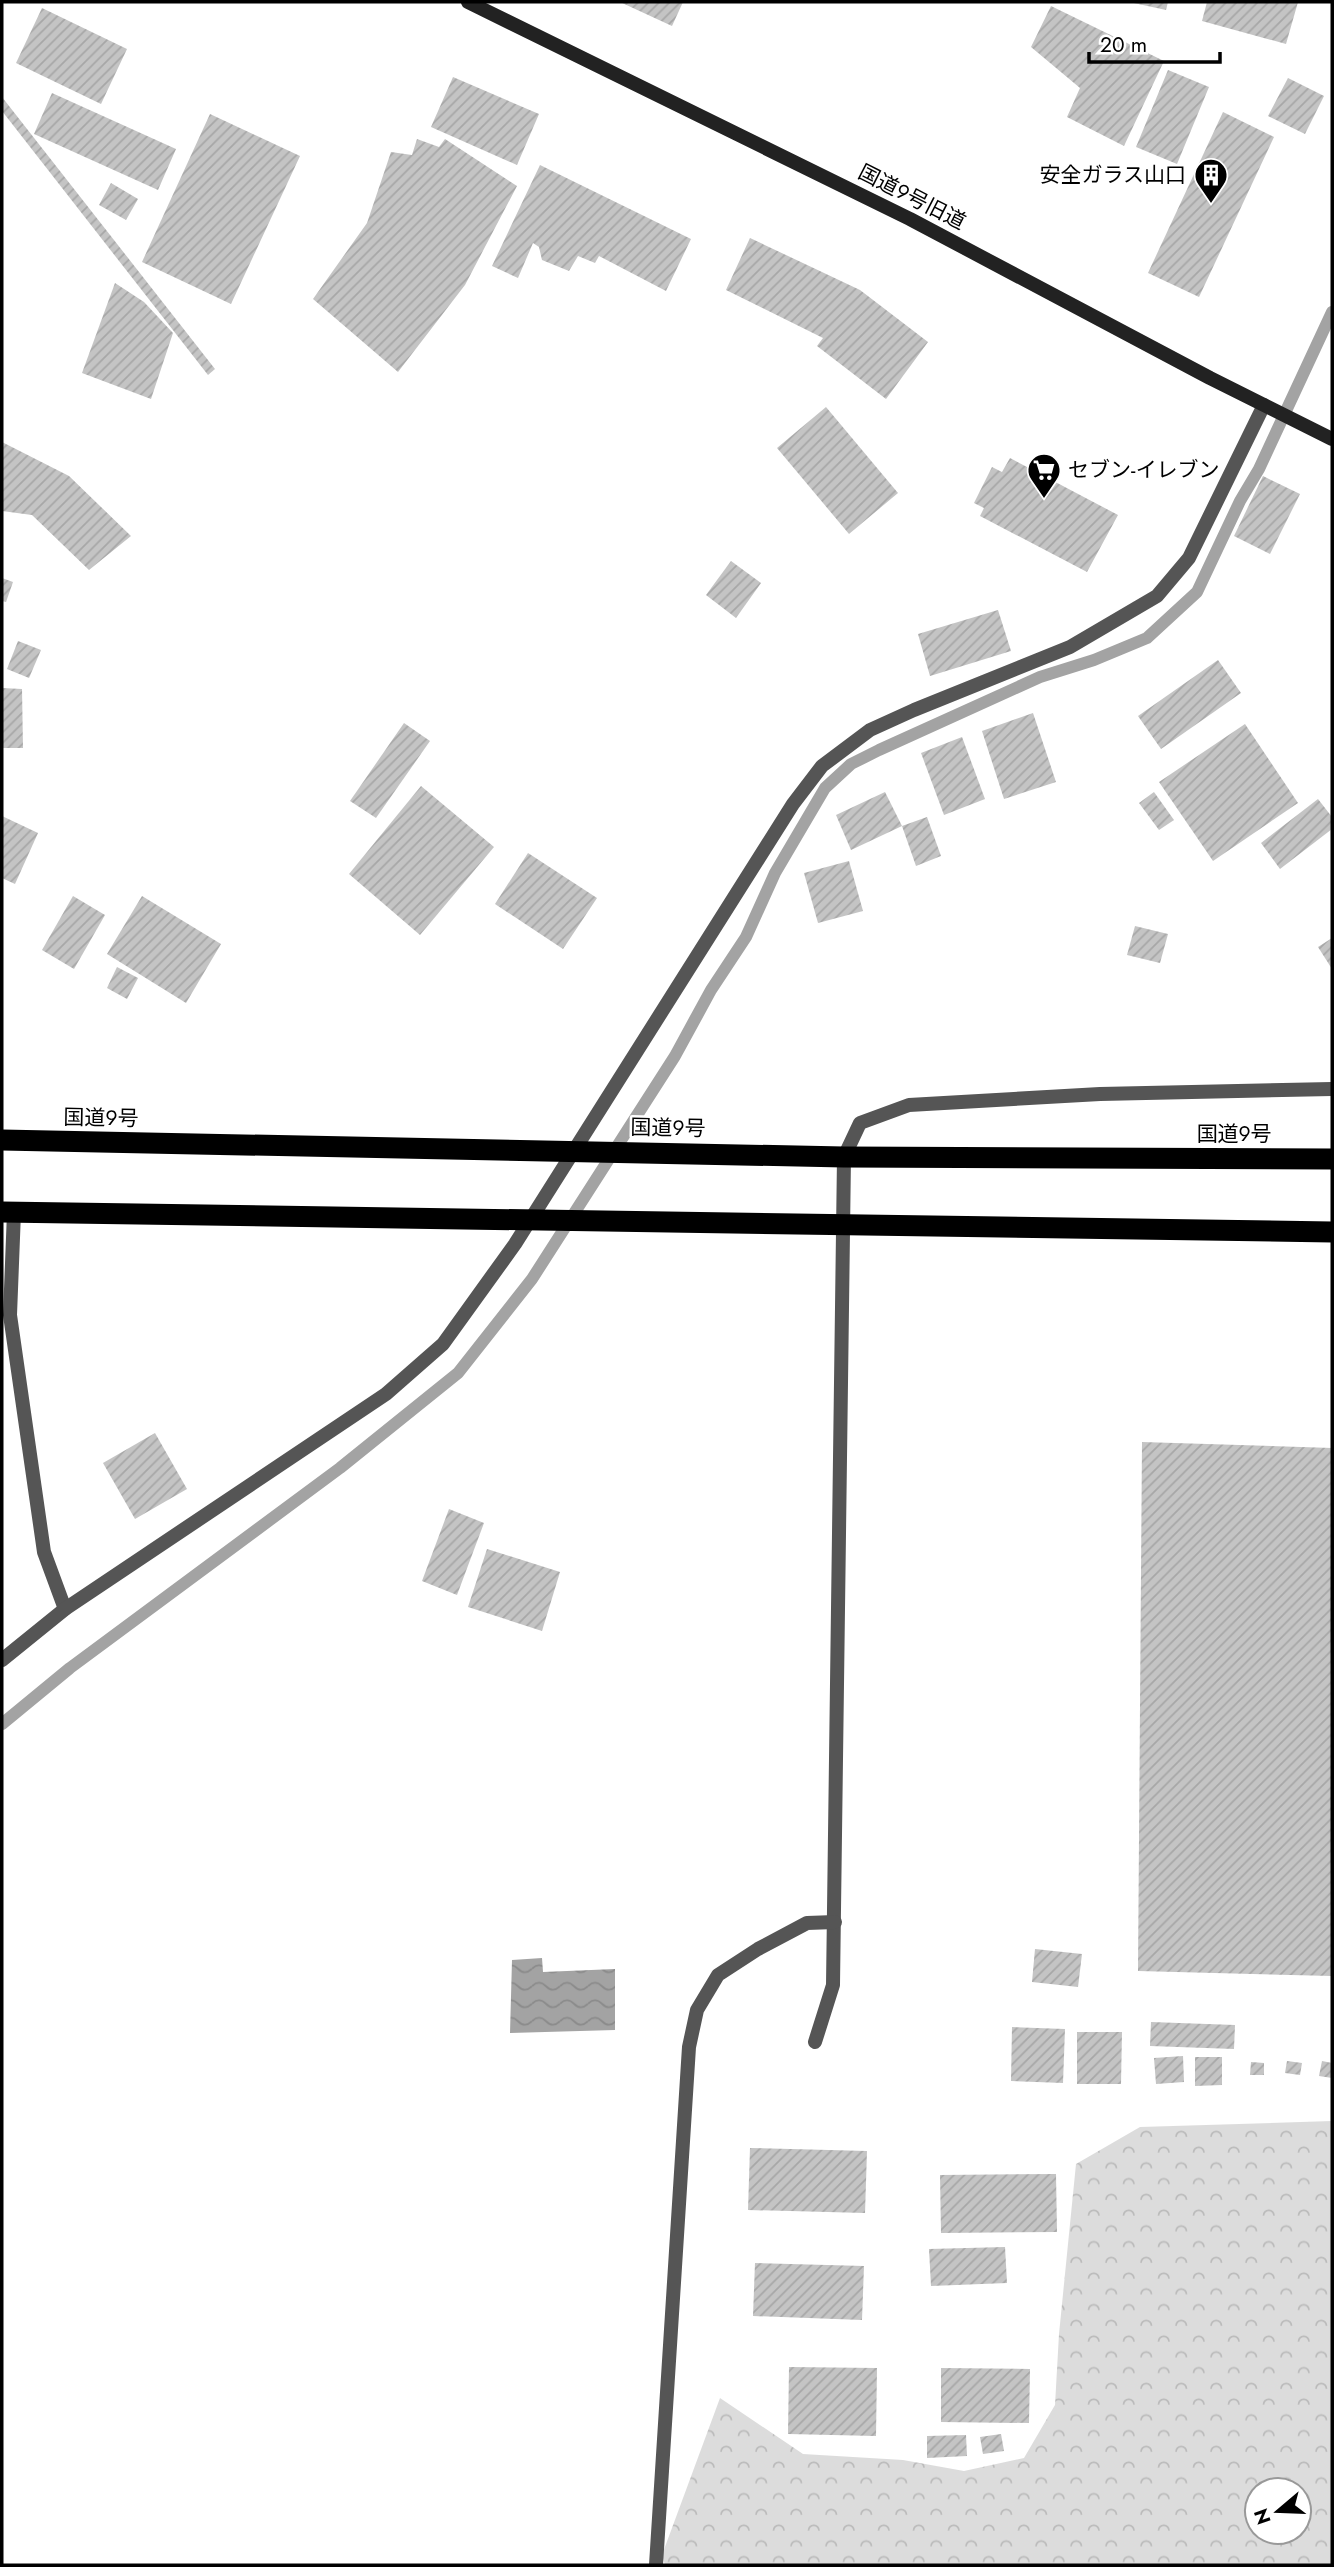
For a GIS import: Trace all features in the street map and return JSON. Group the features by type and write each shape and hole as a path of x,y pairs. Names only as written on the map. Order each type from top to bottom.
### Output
{"highway":[{"name":"国道9号","path":"2,1140 844,1157 1332,1159"},
{"path":"8,1212 1332,1232"}],"street":[{"name":"国道9号旧道","path":"468,2 910,219 1332,439"},
{"path":"2,1660 65,1609 386,1394 443,1344 515,1244 793,804 822,766 870,730 1070,647 1157,596 1189,558 1264,405"},
{"path":"815,2042 833,1985 844,1157 860,1123 909,1105 1100,1094 1332,1089"},
{"path":"8,1212 6,1287 44,1552 65,1609"},
{"path":"656,2565 689,2047 697,2010 718,1975 758,1949 807,1923 835,1922"}],"green space":[{"path":"1332,2121 1332,2565 665,2565 662,2555 720,2398 803,2454 903,2460 964,2471 1024,2458 1055,2405 1059,2334 1076,2164 1140,2127"}],"water":[{"path":"542,1958 543,1972 615,1969 615,2030 510,2033 512,1960"}],"building":[{"path":"620,2 683,2 672,26"},
{"path":"1129,2 1168,2 1166,10"},
{"path":"1207,2 1298,2 1286,44 1202,21"},
{"path":"1051,6 1164,61 1124,146 1067,117 1080,88 1031,47"},
{"path":"42,8 127,49 101,104 16,63"},
{"path":"1168,70 1209,87 1177,164 1136,147"},
{"path":"453,77 539,114 517,165 431,127"},
{"path":"1288,78 1324,96 1305,134 1268,116"},
{"path":"52,93 176,149 158,190 34,134"},
{"path":"2,97 215,369 208,375 2,111"},
{"name":"安全ガラス山口","path":"1223,112 1274,137 1199,297 1148,273"},
{"path":"210,114 300,156 231,304 142,262"},
{"path":"417,139 439,147 445,139 517,186 465,285 398,372 313,299 367,223 391,152 412,155"},
{"path":"540,165 691,239 666,291 599,256 595,263 578,256 569,271 542,260 539,247 533,243 518,278 492,266"},
{"path":"111,183 138,199 126,220 99,205"},
{"path":"750,238 860,290 928,342 886,399 817,346 823,338 726,290"},
{"path":"115,283 144,302 173,333 151,399 82,373"},
{"path":"826,407 898,493 849,534 777,448"},
{"path":"2,442 69,476 131,536 89,570 32,515 2,511"},
{"path":"1010,458 1118,515 1087,572 980,516 984,508 974,503 992,467 1002,472"},
{"path":"1263,476 1300,494 1270,554 1234,536"},
{"path":"731,561 761,583 736,618 706,595"},
{"path":"2,578 13,582 6,602 2,601"},
{"path":"998,610 1011,651 930,676 918,634"},
{"path":"18,641 41,650 29,678 7,669"},
{"path":"1218,660 1241,693 1161,749 1138,716"},
{"path":"2,688 22,689 23,748 2,748"},
{"path":"1033,713 1056,782 1004,799 982,731"},
{"path":"404,723 430,741 376,818 350,801"},
{"path":"1245,724 1298,803 1213,861 1159,782"},
{"path":"962,737 985,799 944,815 921,753"},
{"path":"421,786 494,847 420,935 349,874"},
{"path":"885,792 902,826 851,850 836,815"},
{"path":"1154,792 1174,820 1159,830 1139,803"},
{"path":"1318,799 1332,817 1332,829 1280,869 1261,843"},
{"path":"2,816 38,833 15,884 2,878"},
{"path":"927,817 941,856 916,866 902,826"},
{"path":"528,853 597,898 563,949 495,904"},
{"path":"849,861 863,911 818,923 804,873"},
{"path":"73,896 105,915 74,969 42,950"},
{"path":"142,896 221,944 186,1003 107,954"},
{"path":"1135,926 1168,934 1160,963 1127,955"},
{"path":"1332,938 1332,969 1318,947"},
{"path":"117,967 138,978 127,999 107,988"},
{"path":"155,1433 187,1489 135,1519 103,1463"},
{"path":"1142,1442 1332,1448 1332,1976 1138,1971"},
{"path":"449,1509 484,1523 457,1595 422,1581"},
{"path":"487,1549 560,1572 542,1631 468,1607"},
{"path":"1035,1949 1082,1954 1078,1987 1032,1982"},
{"path":"1151,2022 1235,2025 1234,2049 1150,2046"},
{"path":"1012,2027 1065,2029 1063,2083 1011,2081"},
{"path":"1077,2032 1122,2032 1121,2084 1077,2084"},
{"path":"1183,2056 1184,2082 1156,2084 1154,2058"},
{"path":"1195,2057 1222,2057 1222,2085 1195,2086"},
{"path":"1287,2061 1302,2063 1300,2075 1285,2073"},
{"path":"1322,2061 1332,2063 1332,2078 1319,2076"},
{"path":"1251,2062 1264,2063 1264,2075 1250,2075"},
{"path":"750,2148 867,2151 865,2213 748,2210"},
{"path":"1056,2174 1057,2232 941,2233 940,2175"},
{"path":"1005,2247 1007,2283 931,2286 929,2249"},
{"path":"755,2263 864,2266 862,2320 753,2316"},
{"path":"789,2367 877,2368 876,2436 788,2434"},
{"path":"941,2368 1030,2369 1029,2423 941,2422"},
{"path":"1001,2434 1004,2451 983,2454 980,2437"},
{"path":"966,2435 967,2456 927,2458 927,2436"}],"waterway":[{"path":"2,1724 70,1668 340,1468 458,1373 532,1279 675,1056 711,990 746,937 775,873 825,788 851,764 879,750 1040,677 1094,660 1147,638 1197,592 1240,501 1259,469 1332,312"}],"place":[{"name":"安全ガラス山口","path":"1211,205"},
{"name":"セブン-イレブン","path":"1044,500"}]}
